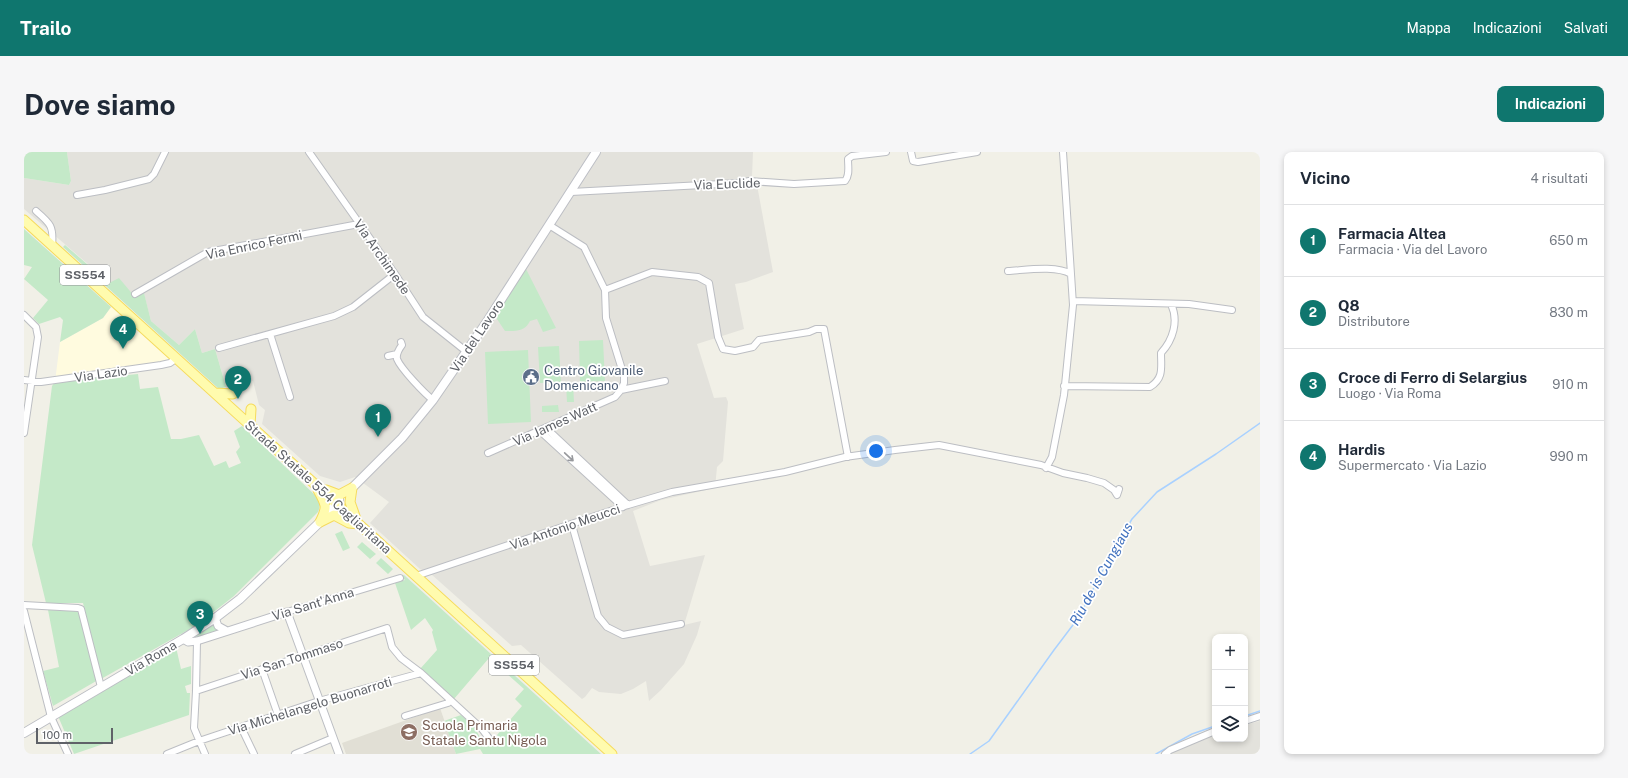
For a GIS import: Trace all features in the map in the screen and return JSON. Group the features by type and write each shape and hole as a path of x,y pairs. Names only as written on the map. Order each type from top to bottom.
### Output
{"main road":[{"name":"Via del Lavoro","path":"336,503 402,438 433,400 467,352 596,152"},
{"name":"Strada Statale 554 Cagliaritana","path":"24,220 612,754"},
{"path":"215,393 233,394"},
{"path":"250,425 251,409"},
{"path":"312,480 329,492 339,495 352,488"},
{"path":"312,480 326,505 326,512 320,522"},
{"path":"320,522 334,515 350,523 358,524 350,502 352,488"},
{"name":"Via Roma","path":"24,733 101,687 185,640 215,618 240,599 320,522 336,503"}],"street":[{"path":"77,195 149,179 154,174 165,152"},
{"name":"Via Archimede","path":"308,152 395,274 423,317 467,352"},
{"name":"Via Euclide","path":"571,192 740,183 749,181 794,184 845,181 849,173 848,159 852,156 886,152"},
{"path":"912,152 913,161 918,162 976,152"},
{"path":"1046,468 1052,457 1064,386 1073,301 1063,152"},
{"path":"36,211 49,223 53,232 52,246"},
{"name":"Via Enrico Fermi","path":"135,294 208,252 359,224"},
{"path":"549,225 584,247 605,290 606,318 624,376 624,383 621,390"},
{"path":"1008,271 1050,269 1067,271 1071,274"},
{"path":"605,290 652,272 698,277 709,283 718,337 723,349 735,351 753,347 759,340 809,332 824,328 848,457"},
{"path":"219,348 334,316 354,307 395,274"},
{"path":"1073,301 1146,302 1196,305 1232,310"},
{"path":"1064,386 1150,387 1156,383 1161,374 1161,353 1171,341 1173,334 1174,312 1171,304"},
{"path":"24,315 36,327 38,332 24,433"},
{"path":"270,334 290,397"},
{"path":"402,342 397,354 397,359 401,366 433,400"},
{"path":"388,356 397,354"},
{"name":"Via Lazio","path":"24,380 41,382 147,368 170,363 177,358"},
{"name":"Via James Watt","path":"488,453 615,397 621,390 665,381"},
{"path":"546,428 625,506"},
{"path":"540,431 584,467"},
{"name":"Via Antonio Meucci","path":"416,576 625,506 672,492 785,472 848,457 895,450 939,445 1041,465 1046,468 1104,484 1114,490 1117,495 1119,489"},
{"path":"572,525 598,616 607,627 623,635 681,624"},
{"name":"Via Sant'Anna","path":"185,640 197,642 287,612 400,578"},
{"path":"24,605 81,609 101,687"},
{"path":"24,612 51,717 68,754"},
{"path":"287,612 340,754"},
{"path":"215,618 218,626 227,631"},
{"name":"Via San Tommaso","path":"196,691 387,628 395,652 421,673"},
{"path":"197,642 194,728 205,754"},
{"path":"262,669 278,714"},
{"path":"421,673 482,729 491,741"},
{"name":"Via Michelangelo Buonarroti","path":"167,754 199,740 278,714 421,673"},
{"path":"405,716 448,703 450,700"},
{"path":"1248,720 1260,716"},
{"path":"241,727 254,754"},
{"path":"1164,754 1212,732"},
{"path":"295,754 333,738"}],"shaded area":[{"path":"67,152 753,152 752,176 757,185 773,272 746,282 735,284 744,329 697,344 714,398 726,397 728,402 723,461 717,467 715,488 661,500 633,511 650,566 705,555 684,625 701,621 697,635 684,664 649,701 646,681 621,694 599,692 592,688 582,699 521,645 512,646 431,574 420,569 370,523 389,502 355,477 340,482 320,476 262,424 265,410 259,405 253,381 226,387 215,349 202,353 195,329 179,345 151,321 144,294 135,298 110,283 24,209 24,178 69,185 71,181"},
{"path":"111,307 173,362 55,382 60,342 103,318"},
{"name":"Scuola Primaria Statale Santu Nigola","path":"440,708 456,754 346,754 342,743"},
{"path":"1260,721 1260,754 1169,754 1201,739 1212,736 1212,742 1248,742 1248,724"}],"green space":[{"path":"24,152 67,152 71,181 69,185 24,178"},
{"path":"24,229 111,307 103,318 60,342 63,320 60,317 39,324 33,318 48,300 24,279 32,267 24,265"},
{"path":"65,245 109,283 119,278 135,297 144,293 151,321 179,345 195,329 202,353 215,349 226,387 219,389 63,247"},
{"path":"526,269 556,328 543,332 537,319 530,321 523,329 516,331 505,331 495,316"},
{"path":"603,340 605,381 580,382 579,341"},
{"path":"559,346 561,382 540,383 538,347"},
{"path":"528,350 531,422 488,424 485,352"},
{"path":"138,374 140,389 158,387 171,439 181,439 199,435 214,466 226,461 229,468 241,463 236,452 240,447 234,431 242,426 315,495 319,507 318,512 234,596 197,625 101,679 83,603 46,603 32,545 52,386 55,382"},
{"path":"573,383 574,402 567,402 566,384"},
{"path":"558,405 559,412 542,412 542,406"},
{"path":"342,531 350,548 343,551 335,534"},
{"path":"362,542 376,554 370,559 357,547"},
{"path":"381,558 393,569 388,574 376,563"},
{"path":"404,575 601,754 483,754 480,749 456,754 444,721 461,715 474,726 485,747 502,741 497,735 522,706 515,699 524,689 489,658 454,699 420,669 437,650 432,632 433,630 425,618 411,630 395,583 405,580 401,576"},
{"path":"48,610 81,611 98,680 53,706 43,671 59,667"},
{"path":"215,621 221,632 191,641 188,638"},
{"path":"176,647 181,669 191,666 191,684 185,686 187,693 190,693 189,715 74,754 58,716"}],"waterway":[{"name":"Riu de is Cungiaus","path":"970,754 989,741 1079,617 1108,560 1132,519 1157,492 1216,454 1260,423"},
{"path":"1248,715 1260,711"},
{"path":"1156,754 1192,734 1212,727"}],"place":[{"name":"Hardis","path":"123,349"},
{"name":"Centro Giovanile Domenicano","path":"531,377"},
{"name":"Q8","path":"238,399"},
{"name":"Farmacia Altea","path":"378,437"},
{"name":"Croce di Ferro di Selargius","path":"200,634"},
{"name":"Scuola Primaria Statale Santu Nigola","path":"409,732"}]}
